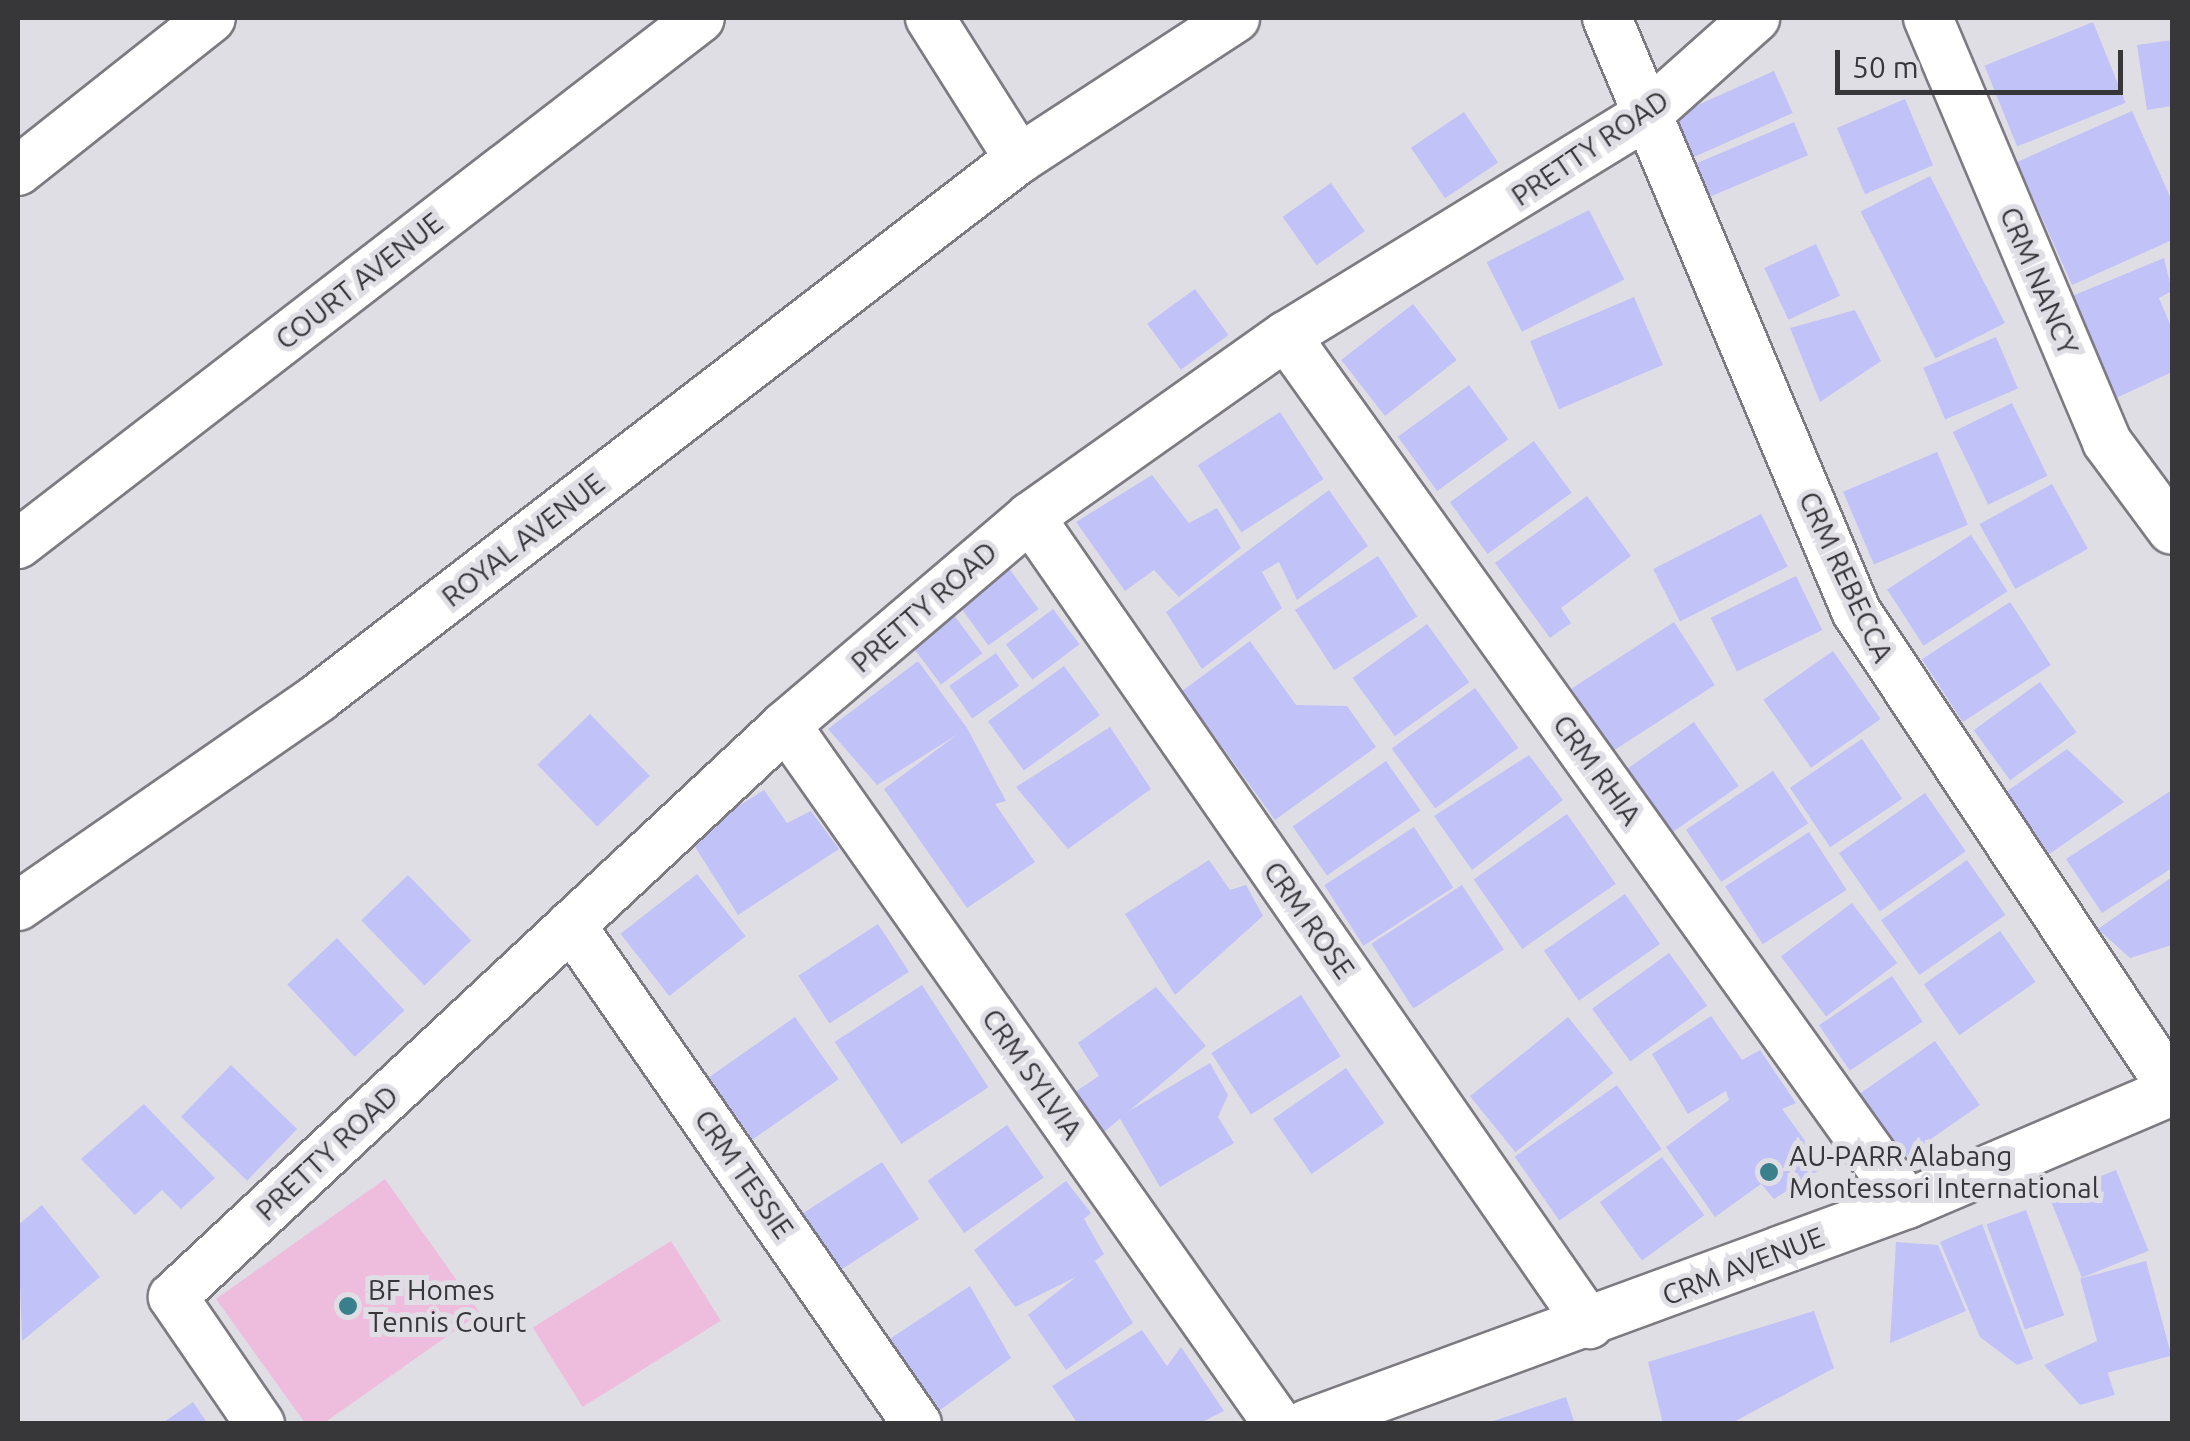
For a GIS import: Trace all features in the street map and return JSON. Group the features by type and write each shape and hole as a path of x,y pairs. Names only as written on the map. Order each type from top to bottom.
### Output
{"street":[{"path":"18,170 211,18"},
{"name":"COURT AVENUE","path":"18,544 700,18"},
{"path":"930,18 1019,159"},
{"name":"ROYAL AVENUE","path":"18,906 318,698 1019,159 1235,18"},
{"name":"CRM REBECCA","path":"1607,18 1644,117 1856,611 2172,1089"},
{"name":"PRETTY ROAD","path":"260,1424 173,1298 786,725 1030,516 1286,336 1644,117 1755,18"},
{"name":"CRM NANCY","path":"1928,18 2107,442 2172,530"},
{"name":"CRM RHIA","path":"1286,336 1907,1204"},
{"name":"CRM ROSE","path":"1030,516 1589,1324"},
{"name":"CRM SYLVIA","path":"786,725 1278,1424"},
{"name":"CRM TESSIE","path":"571,925 918,1424"},
{"name":"CRM AVENUE","path":"1307,1424 1589,1324 1907,1204 2172,1089"}],"shaded area":[{"name":"BF Homes Tennis Court","path":"385,1179 480,1313 324,1423 305,1423 216,1299"},
{"path":"671,1241 721,1321 583,1407 533,1327"}],"building":[{"path":"2093,22 2126,103 2017,146 1985,66"},
{"path":"2172,40 2172,106 2147,110 2137,45"},
{"path":"1774,71 1793,113 1692,158 1674,116"},
{"path":"1905,99 1933,165 1865,194 1837,128"},
{"path":"2132,111 2172,201 2172,240 2072,285 2017,162"},
{"path":"1464,112 1498,163 1445,198 1411,148"},
{"path":"1794,122 1808,155 1701,200 1687,167"},
{"path":"1930,176 2005,323 1935,358 1861,211"},
{"path":"1331,183 1365,231 1317,265 1283,217"},
{"path":"1589,210 1624,279 1522,332 1487,262"},
{"path":"1816,244 1840,296 1788,320 1764,268"},
{"path":"2164,258 2172,291 2159,298 2172,329 2172,372 2114,399 2072,296"},
{"path":"1195,289 1229,335 1181,370 1147,324"},
{"path":"1634,297 1663,365 1559,409 1530,341"},
{"path":"1413,304 1457,360 1385,416 1341,360"},
{"path":"1855,310 1881,361 1820,402 1790,328"},
{"path":"1996,337 2018,389 1945,419 1923,368"},
{"path":"1469,385 1508,439 1437,491 1398,437"},
{"path":"2012,403 2048,476 1988,505 1953,432"},
{"path":"1280,412 1324,479 1241,532 1198,465"},
{"path":"1534,441 1572,493 1487,554 1450,502"},
{"path":"1937,452 1968,525 1874,565 1843,492"},
{"path":"1152,475 1189,523 1217,508 1241,548 1179,597 1154,570 1125,591 1076,522"},
{"path":"2052,484 2088,549 2015,589 1979,524"},
{"path":"1329,490 1368,546 1297,600 1279,562 1262,572 1282,608 1202,669 1166,612"},
{"path":"1587,496 1631,556 1561,608 1571,623 1550,638 1495,563"},
{"path":"1761,514 1788,567 1680,622 1653,569"},
{"path":"1971,535 2007,591 1924,646 1887,589"},
{"path":"1378,556 1417,616 1334,670 1295,610"},
{"path":"1008,567 1039,609 988,646 958,603"},
{"path":"1796,576 1822,630 1737,672 1711,618"},
{"path":"2010,602 2051,665 1963,722 1922,659"},
{"path":"1053,609 1079,644 1032,680 1006,645"},
{"path":"953,614 982,653 941,684 911,645"},
{"path":"1674,622 1715,685 1613,751 1572,688"},
{"path":"1427,624 1469,682 1395,736 1353,678"},
{"path":"1250,641 1296,705 1347,706 1376,747 1275,820 1182,691"},
{"path":"1833,651 1881,719 1811,768 1763,700"},
{"path":"996,653 1019,686 972,718 949,686"},
{"path":"918,661 967,728 1006,801 995,804 1035,862 967,908 884,789 958,734 877,785 828,729"},
{"path":"1064,666 1100,715 1024,771 988,721"},
{"path":"2040,682 2076,732 2010,780 1974,730"},
{"path":"1475,688 1518,748 1435,808 1392,749"},
{"path":"590,714 650,776 597,827 537,765"},
{"path":"1694,722 1739,786 1672,832 1628,768"},
{"path":"1110,727 1151,789 1068,849 1016,787"},
{"path":"1862,739 1902,799 1830,847 1790,788"},
{"path":"2067,749 2124,802 2045,857 1999,797"},
{"path":"1529,755 1563,800 1472,870 1434,816"},
{"path":"1386,761 1420,810 1327,876 1293,826"},
{"path":"1773,771 1808,823 1721,882 1686,830"},
{"path":"764,790 787,823 811,811 839,849 738,915 689,837"},
{"path":"2172,790 2172,868 2102,913 2066,859"},
{"path":"1925,793 1966,851 1880,911 1839,853"},
{"path":"1567,814 1616,884 1522,949 1474,879"},
{"path":"1414,827 1453,887 1363,946 1324,885"},
{"path":"1809,832 1847,890 1763,944 1725,886"},
{"path":"1209,860 1230,890 1246,885 1263,916 1175,995 1125,914"},
{"path":"1967,860 2005,915 1919,975 1881,920"},
{"path":"697,874 746,936 669,996 621,934"},
{"path":"408,875 471,940 424,986 361,920"},
{"path":"2172,877 2172,945 2130,958 2098,929"},
{"path":"1462,885 1504,950 1413,1008 1371,944"},
{"path":"1625,894 1660,944 1579,1001 1544,951"},
{"path":"1852,903 1897,963 1826,1016 1781,957"},
{"path":"878,924 909,972 829,1024 798,976"},
{"path":"2000,931 2036,982 1959,1035 1924,984"},
{"path":"337,938 405,1010 355,1057 287,984"},
{"path":"1669,953 1707,1006 1630,1061 1592,1009"},
{"path":"1892,976 1923,1022 1850,1071 1819,1025"},
{"path":"922,985 988,1087 901,1144 835,1042"},
{"path":"1156,987 1206,1046 1097,1138 1075,1092 1099,1076 1078,1043"},
{"path":"1301,995 1341,1056 1251,1114 1211,1053"},
{"path":"1711,1016 1742,1060 1760,1050 1796,1103 1782,1109 1824,1167 1774,1199 1761,1184 1715,1217 1666,1147 1729,1100 1726,1091 1688,1114 1652,1054"},
{"path":"795,1017 839,1079 753,1139 709,1077"},
{"path":"1568,1017 1613,1073 1515,1152 1470,1096"},
{"path":"1935,1041 1980,1105 1899,1161 1855,1097"},
{"path":"1210,1063 1228,1095 1218,1117 1234,1143 1160,1187 1119,1117"},
{"path":"231,1065 297,1129 247,1181 181,1117"},
{"path":"1346,1068 1384,1123 1312,1174 1273,1119"},
{"path":"1617,1085 1662,1149 1559,1221 1515,1157"},
{"path":"144,1104 215,1178 181,1209 162,1190 135,1215 81,1159"},
{"path":"1007,1125 1044,1177 964,1233 928,1181"},
{"path":"1662,1157 1704,1215 1642,1261 1600,1202"},
{"path":"882,1162 919,1219 840,1270 803,1213"},
{"path":"2116,1170 2149,1251 2082,1278 2049,1197"},
{"path":"1066,1181 1091,1213 1084,1219 1104,1254 1095,1261 1133,1323 1066,1370 1028,1315 1076,1277 1015,1307 974,1250"},
{"path":"42,1205 100,1277 22,1341 18,1225"},
{"path":"2026,1210 2064,1315 2025,1330 1987,1224"},
{"path":"1982,1224 2033,1359 2017,1365 1980,1337 1940,1242"},
{"path":"1896,1242 1938,1245 1966,1311 1890,1343"},
{"path":"2146,1261 2171,1356 2106,1373 2080,1279"},
{"path":"970,1286 1011,1358 936,1413 882,1344"},
{"path":"1814,1311 1834,1368 1730,1424 1663,1424 1648,1362"},
{"path":"1142,1330 1167,1366 1181,1347 1224,1411 1198,1424 1078,1424 1052,1386"},
{"path":"2097,1341 2115,1395 2080,1405 2044,1365"},
{"path":"1566,1397 1575,1424 1487,1424 1487,1423"},
{"path":"193,1402 208,1424 161,1424"}],"place":[{"name":"AU-PARR Alabang Montessori International","path":"1769,1172"},
{"name":"BF Homes Tennis Court","path":"348,1306"}]}
